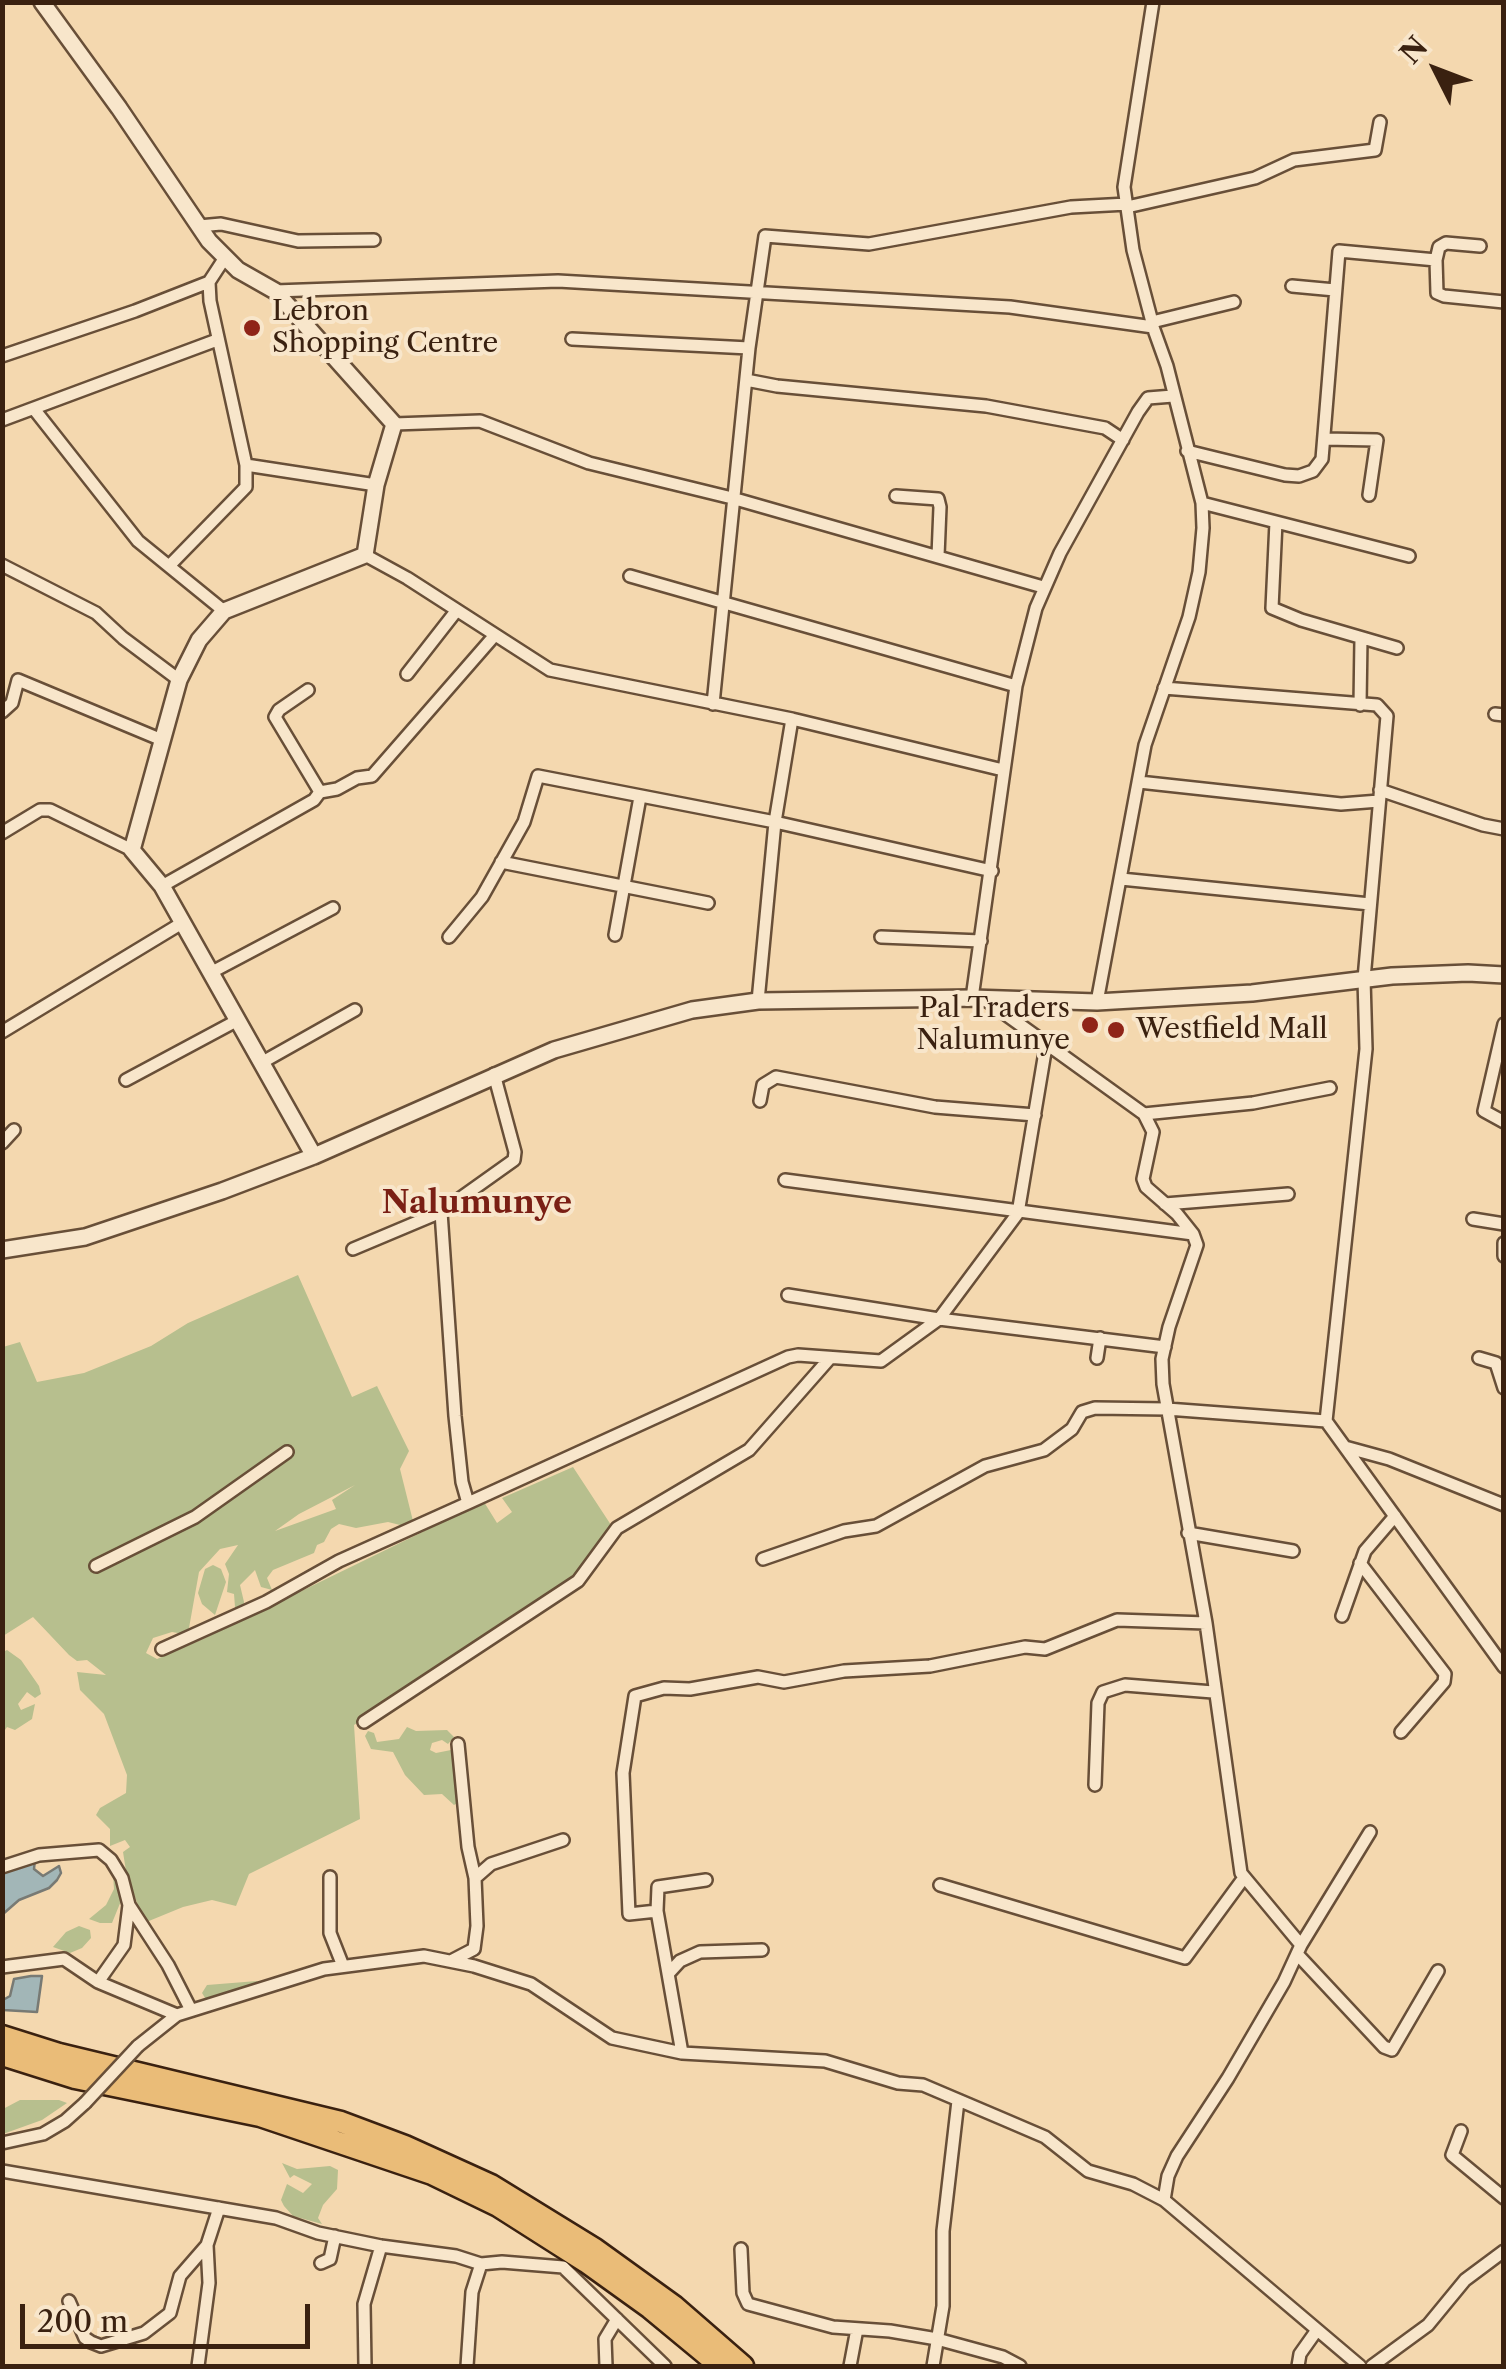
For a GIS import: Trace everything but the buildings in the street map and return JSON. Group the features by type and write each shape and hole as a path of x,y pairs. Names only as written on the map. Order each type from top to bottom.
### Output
{"highway":[{"path":"2,2036 59,2054 341,2122 406,2146 491,2185 595,2249 674,2306 743,2366"},
{"path":"2,2055 75,2078 260,2116 432,2174 498,2206 586,2262 720,2366"}],"street":[{"path":"42,2 224,258 275,291 394,424"},
{"path":"1153,2 1124,187 1133,250 1152,322 1234,302"},
{"path":"713,704 732,498 766,236 869,244 1071,206 1127,206 1255,178 1294,160 1375,150 1380,122"},
{"path":"199,226 221,224 298,241 374,240"},
{"path":"1480,246 1446,242 1439,247 1437,293 1504,302"},
{"path":"1187,451 1299,476 1317,468 1324,440 1339,251 1436,260"},
{"path":"2,356 208,282 224,258"},
{"path":"275,291 302,287 558,281 1010,308 1153,327 1167,366 1202,503 1199,572 1189,617 1148,732 1096,1002"},
{"path":"169,566 244,491 247,481 208,282"},
{"path":"1292,286 1336,290"},
{"path":"572,339 749,348"},
{"path":"2,420 217,340"},
{"path":"746,380 986,406 1105,428 1123,440"},
{"path":"978,998 981,941 1016,686 1043,588 1089,497 1148,398 1173,396"},
{"path":"34,408 138,541 224,611"},
{"path":"394,424 480,421 590,463 732,498 1043,588"},
{"path":"365,555 376,485 394,424"},
{"path":"1324,440 1377,440 1369,494"},
{"path":"246,465 376,485"},
{"path":"896,496 938,499 938,556"},
{"path":"1202,503 1409,556"},
{"path":"1276,522 1272,608 1397,648"},
{"path":"365,555 550,670 792,719 1003,770"},
{"path":"132,850 179,680 198,640 224,611 365,555"},
{"path":"2,565 96,613 179,680"},
{"path":"630,576 1016,686"},
{"path":"408,674 457,610"},
{"path":"162,886 314,800 320,792 337,790 357,778 372,776 494,634"},
{"path":"1360,638 1360,705"},
{"path":"2,712 12,703 18,680 162,740"},
{"path":"1164,688 1377,705 1387,716 1364,979 1366,1049 1326,1421 1504,1667"},
{"path":"308,690 274,717 320,792"},
{"path":"758,1001 775,822 792,719"},
{"path":"449,936 472,912 502,862 524,822 538,776 775,822 992,871"},
{"path":"1139,782 1340,804 1380,796 1504,829"},
{"path":"615,935 640,797"},
{"path":"2,833 40,810 50,810 132,850 162,886 314,1156"},
{"path":"502,862 708,903"},
{"path":"1121,878 1370,904"},
{"path":"212,972 333,908"},
{"path":"2,1032 182,924"},
{"path":"880,938 981,941"},
{"path":"2,1250 111,1230 314,1156 554,1050 692,1010 758,1001 978,998 1096,1002 1252,993 1443,973 1504,975"},
{"path":"978,998 1144,1114 1153,1132 1143,1180 1193,1234 1196,1252 1177,1304 1162,1370 1206,1623 1243,1878 1299,1950 1384,2047 1392,2050 1438,1971"},
{"path":"260,1062 355,1010"},
{"path":"126,1080 238,1020"},
{"path":"1504,1024 1499,1071 1484,1111 1504,1122"},
{"path":"162,1648 266,1602 339,1561 788,1357 798,1354 886,1359 939,1319 1018,1212 1046,1046"},
{"path":"353,1249 442,1212 514,1160 494,1074"},
{"path":"760,1101 763,1085 776,1077 935,1107 1034,1114"},
{"path":"1144,1114 1253,1103 1330,1088"},
{"path":"2,1143 14,1130"},
{"path":"786,1180 1193,1234"},
{"path":"1165,1204 1288,1194"},
{"path":"442,1212 454,1416 468,1502"},
{"path":"1474,1219 1504,1224"},
{"path":"1504,1243 1504,1256"},
{"path":"788,1295 939,1319 1165,1347"},
{"path":"1097,1358 1100,1338"},
{"path":"364,1722 578,1581 618,1528 749,1450 830,1358"},
{"path":"1479,1358 1496,1364 1504,1388"},
{"path":"763,1558 844,1531 876,1526 985,1466 1044,1450 1072,1429 1082,1412 1095,1408 1167,1408 1326,1421"},
{"path":"1344,1447 1389,1458 1504,1505"},
{"path":"96,1566 195,1517 287,1452"},
{"path":"1342,1616 1369,1546 1395,1516"},
{"path":"1188,1533 1293,1551"},
{"path":"1360,1563 1446,1677 1401,1732"},
{"path":"656,1911 629,1914 623,1773 634,1696 664,1688 690,1689 758,1677 784,1682 844,1672 930,1666 1025,1647 1045,1648 1117,1620 1206,1623"},
{"path":"1095,1785 1098,1703 1103,1692 1125,1685 1213,1692"},
{"path":"450,1961 474,1949 475,1878 458,1744"},
{"path":"1164,2200 1168,2176 1178,2156 1228,2078 1370,1832"},
{"path":"475,1878 491,1864 563,1840"},
{"path":"2,1866 38,1856 99,1850 122,1878 129,1905 168,1965 190,2010"},
{"path":"330,1877 330,1934 343,1966"},
{"path":"940,1885 1185,1958 1243,1878"},
{"path":"682,2054 656,1911 658,1888 706,1880"},
{"path":"98,1982 124,1945 129,1905"},
{"path":"668,1974 680,1961 700,1952 762,1950"},
{"path":"2,2143 43,2134 65,2121 138,2046 177,2015 343,1966 424,1956 530,1984 612,2038 682,2054 825,2060 898,2083 923,2085 1044,2137 1088,2171 1133,2184 1164,2200 1360,2366"},
{"path":"2,1967 64,1959 98,1982 177,2015"},
{"path":"933,2366 943,2306 943,2231 958,2102"},
{"path":"1461,2131 1452,2155 1504,2198"},
{"path":"2,2171 276,2218 335,2236 456,2256 481,2264 502,2262 562,2268 665,2366"},
{"path":"198,2366 209,2283 208,2245 220,2208"},
{"path":"321,2262 330,2260 335,2236"},
{"path":"68,2301 85,2338 91,2342 101,2346 144,2333 166,2319 180,2276 208,2245"},
{"path":"365,2366 364,2304 382,2246"},
{"path":"741,2249 743,2292 748,2304 833,2327 890,2331 937,2340 1004,2357 1020,2366"},
{"path":"1372,2366 1428,2325 1465,2280 1504,2251"},
{"path":"467,2366 472,2292 481,2264"},
{"path":"606,2366 604,2338 616,2319"},
{"path":"850,2366 857,2330"},
{"path":"1298,2366 1300,2354 1318,2330"}],"green space":[{"path":"298,1275 352,1397 377,1386 409,1451 400,1469 414,1525 388,1522 356,1528 339,1524 314,1553 273,1570 267,1578 272,1590 261,1587 255,1570 240,1585 244,1602 238,1610 234,1594 227,1592 229,1574 225,1564 238,1545 220,1549 199,1572 189,1628 184,1634 172,1632 153,1638 146,1653 157,1659 484,1502 497,1523 512,1512 502,1498 573,1467 611,1525 574,1577 354,1725 360,1819 249,1874 236,1906 212,1900 144,1923 126,1871 123,1852 130,1847 125,1840 110,1846 110,1829 96,1815 100,1808 126,1793 127,1775 104,1714 80,1690 77,1672 106,1675 87,1660 77,1661 69,1655 33,1617 3,1636 3,1347 20,1342 37,1382 84,1373 151,1346 188,1323","holes":["355,1485 332,1500 336,1509 275,1531"]},
{"path":"213,1565 221,1569 226,1582 215,1615 202,1604 198,1593 205,1569"},
{"path":"7,1650 21,1660 41,1694 35,1698 27,1692 18,1704 21,1710 35,1704 32,1719 15,1730 7,1727 3,1733 3,1652"},
{"path":"407,1727 416,1731 447,1730 454,1737 448,1744 442,1740 432,1743 430,1750 436,1753 456,1749 461,1801 454,1805 442,1794 424,1795 405,1775 393,1752 371,1749 365,1736 368,1731 374,1733 377,1742 399,1739"},
{"path":"113,1874 122,1883 123,1896 112,1923 89,1919 106,1905 114,1889"},
{"path":"79,1926 90,1930 91,1938 82,1948 70,1953 53,1947 66,1932"},
{"path":"257,1981 262,1986 207,2001 202,1993 207,1985"},
{"path":"20,2100 67,2103 42,2120 3,2134 3,2109"},
{"path":"282,2163 297,2169 330,2166 338,2170 337,2189 318,2218 322,2224 293,2216 284,2206 281,2200 287,2184 303,2193 312,2184 294,2175 290,2178"}],"shaded area":[{"path":"35,1859 34,1869 43,1876 59,1866 57,1880 49,1888 19,1900 3,1914 3,1868"},
{"path":"42,1976 37,2012 3,2010 3,2000 10,1996 14,1979"}],"place":[{"name":"Lebron Shopping Centre","path":"252,328"},
{"name":"Pal Traders Nalumunye","path":"1090,1025"},
{"name":"Westfield Mall","path":"1116,1030"}],"district":[{"name":"Nalumunye","path":"477,1204"}]}
